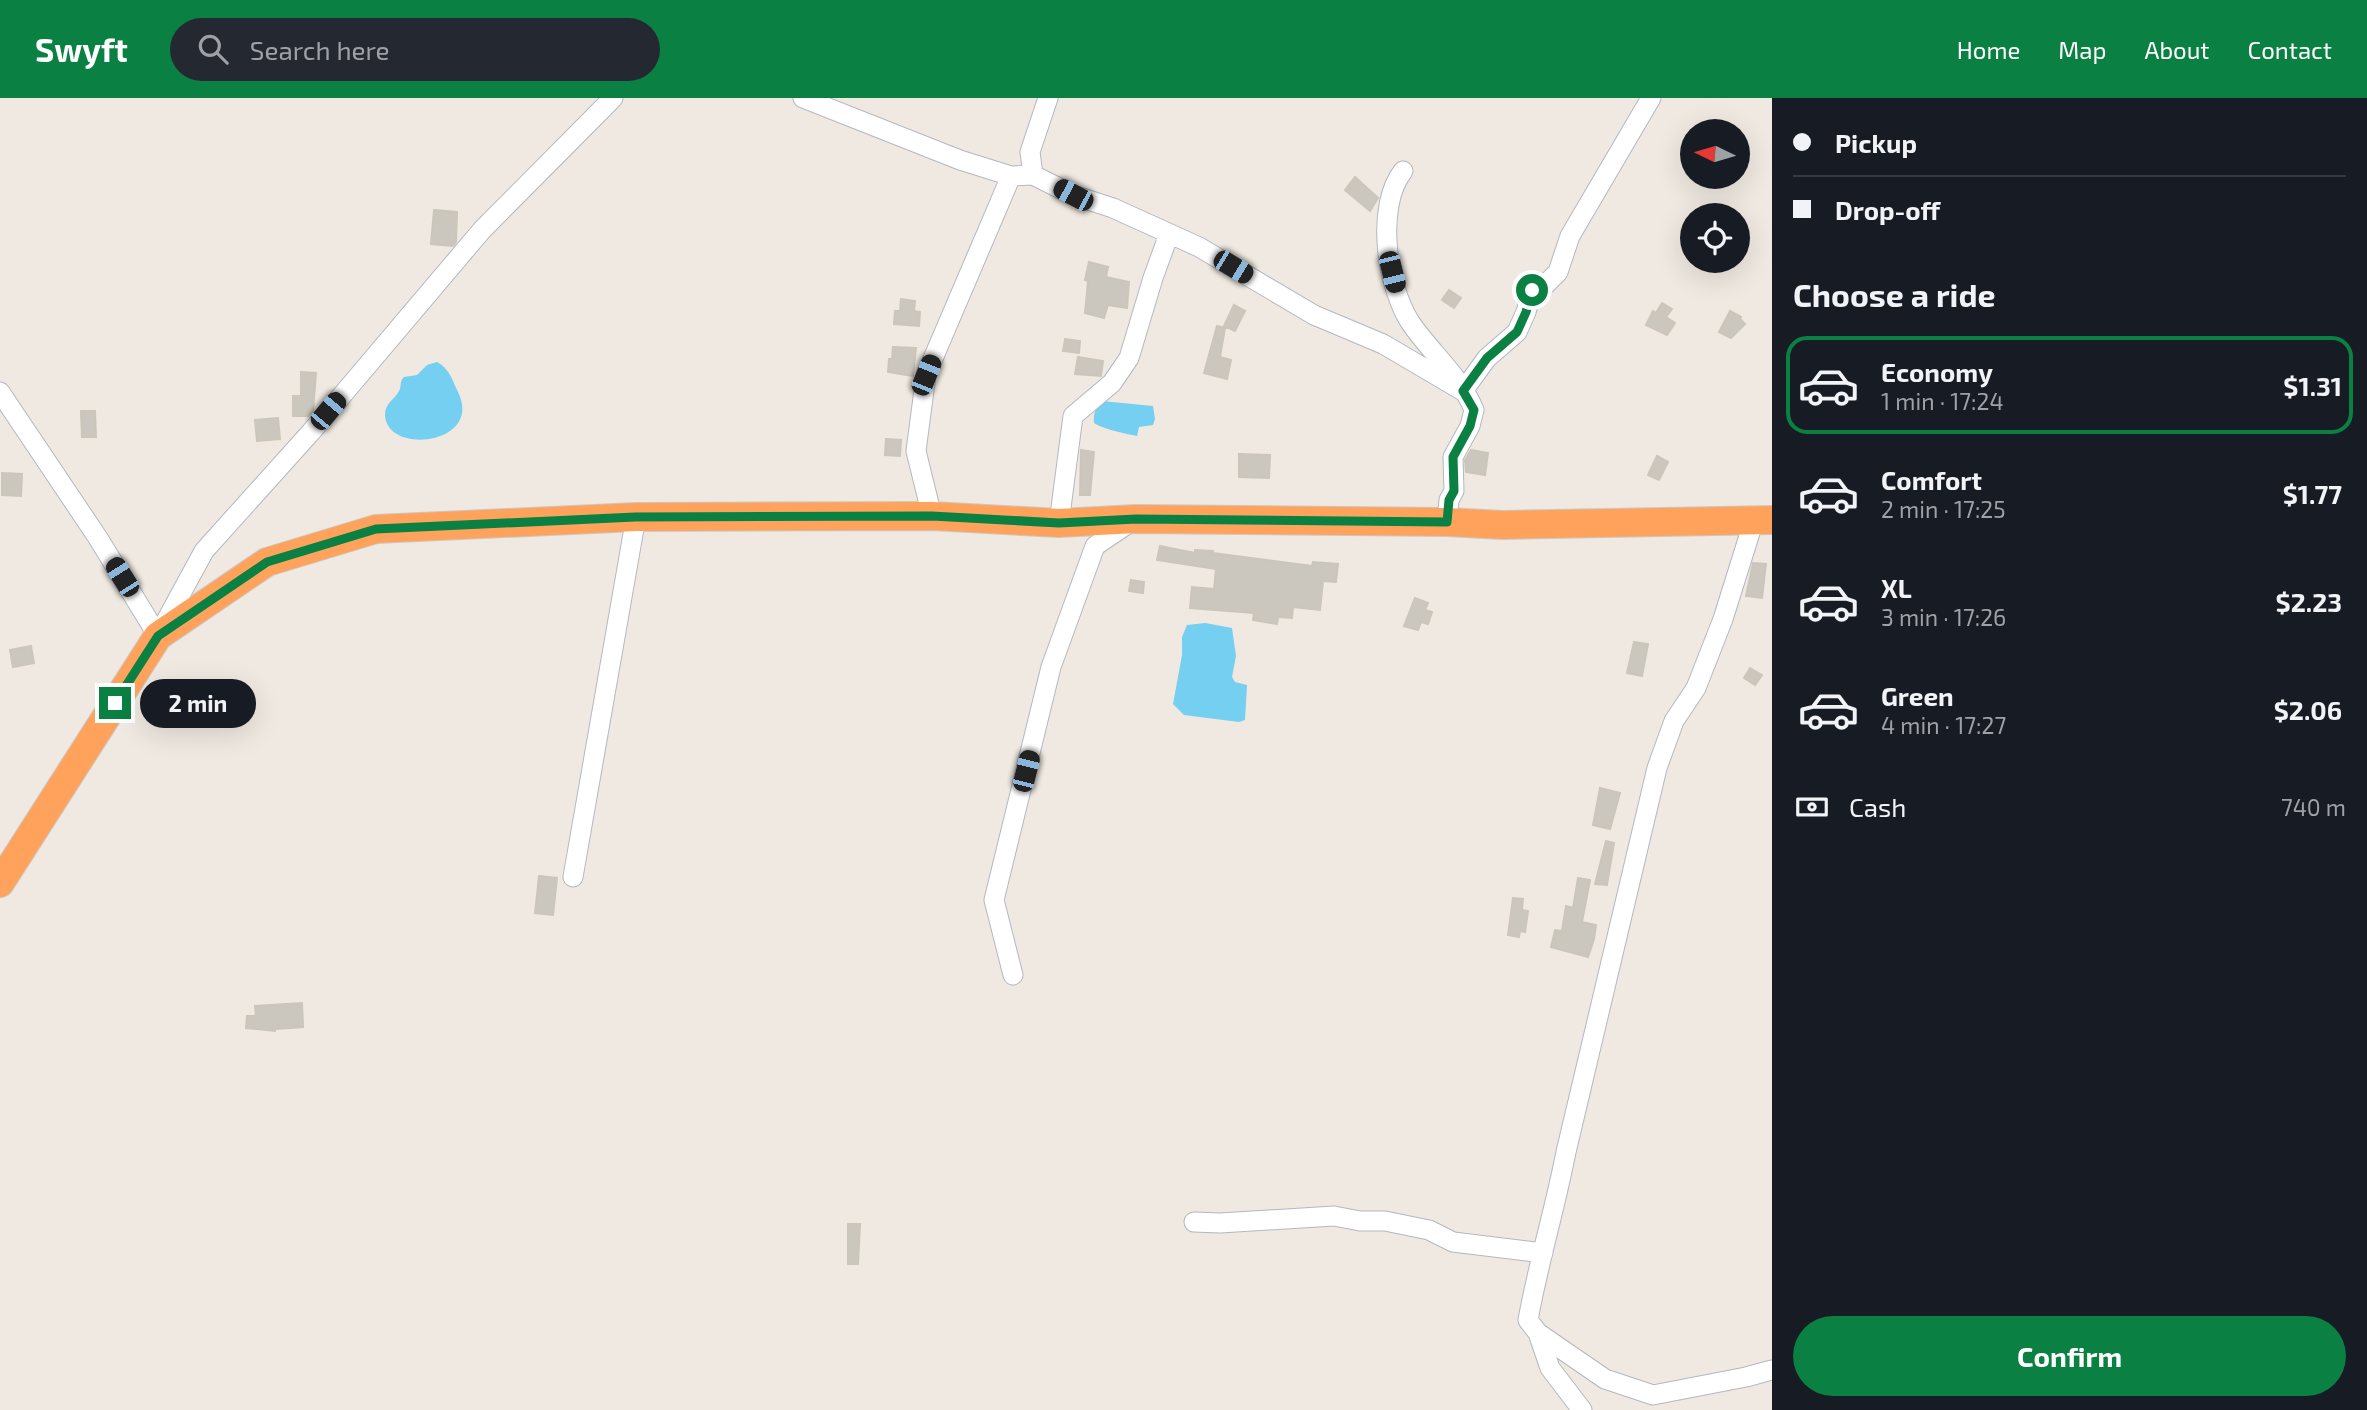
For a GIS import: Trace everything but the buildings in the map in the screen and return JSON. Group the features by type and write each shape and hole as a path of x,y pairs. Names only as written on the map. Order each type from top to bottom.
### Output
{"highway":[{"path":"0,883 158,636 267,562 376,529 635,517 932,516 1059,523 1136,519 1503,525 1763,520"}],"street":[{"path":"158,636 204,551 312,432 482,230 613,98"},
{"path":"803,98 960,160 1011,176 1034,175 1073,195 1113,208 1199,247 1314,315 1383,344 1463,391"},
{"path":"1034,175 1031,152 1048,98"},
{"path":"1463,391 1487,358 1517,332 1532,290 1543,287 1558,272 1570,236 1651,98"},
{"path":"1403,171 1395,181 1390,197 1387,228 1388,255 1396,289 1409,320 1463,391 1474,410 1470,426 1453,457 1454,491 1449,500 1447,522"},
{"path":"932,516 916,451 926,375 1011,176"},
{"path":"1059,523 1073,416 1112,383 1129,358 1169,234"},
{"path":"0,393 98,538 158,636"},
{"path":"573,877 635,517"},
{"path":"1013,975 993,900 1051,667 1095,546 1136,519"},
{"path":"1763,520 1696,688 1674,721 1657,768 1528,1320 1538,1333 1605,1379 1653,1395 1772,1370"},
{"path":"1194,1222 1220,1223 1334,1216 1360,1221 1385,1221 1429,1230 1453,1242 1543,1253"},
{"path":"1538,1333 1550,1368 1582,1410"}],"water":[{"path":"437,362 448,371 458,392 462,410 458,424 431,439 400,436 389,427 385,414 387,407 399,391 404,377 417,375 427,365"},
{"path":"1102,401 1153,406 1153,425 1139,427 1137,436 1098,425 1094,423 1094,416"},
{"path":"1205,623 1232,628 1236,656 1232,677 1235,682 1247,685 1245,720 1239,722 1184,715 1173,704 1182,655 1182,637 1187,625"}],"route":[{"path":"115,703 158,636 267,562 376,529 635,517 932,516 1059,523 1136,519 1447,522 1449,500 1454,491 1453,457 1470,426 1474,410 1463,391 1487,358 1517,332 1532,290"}]}
